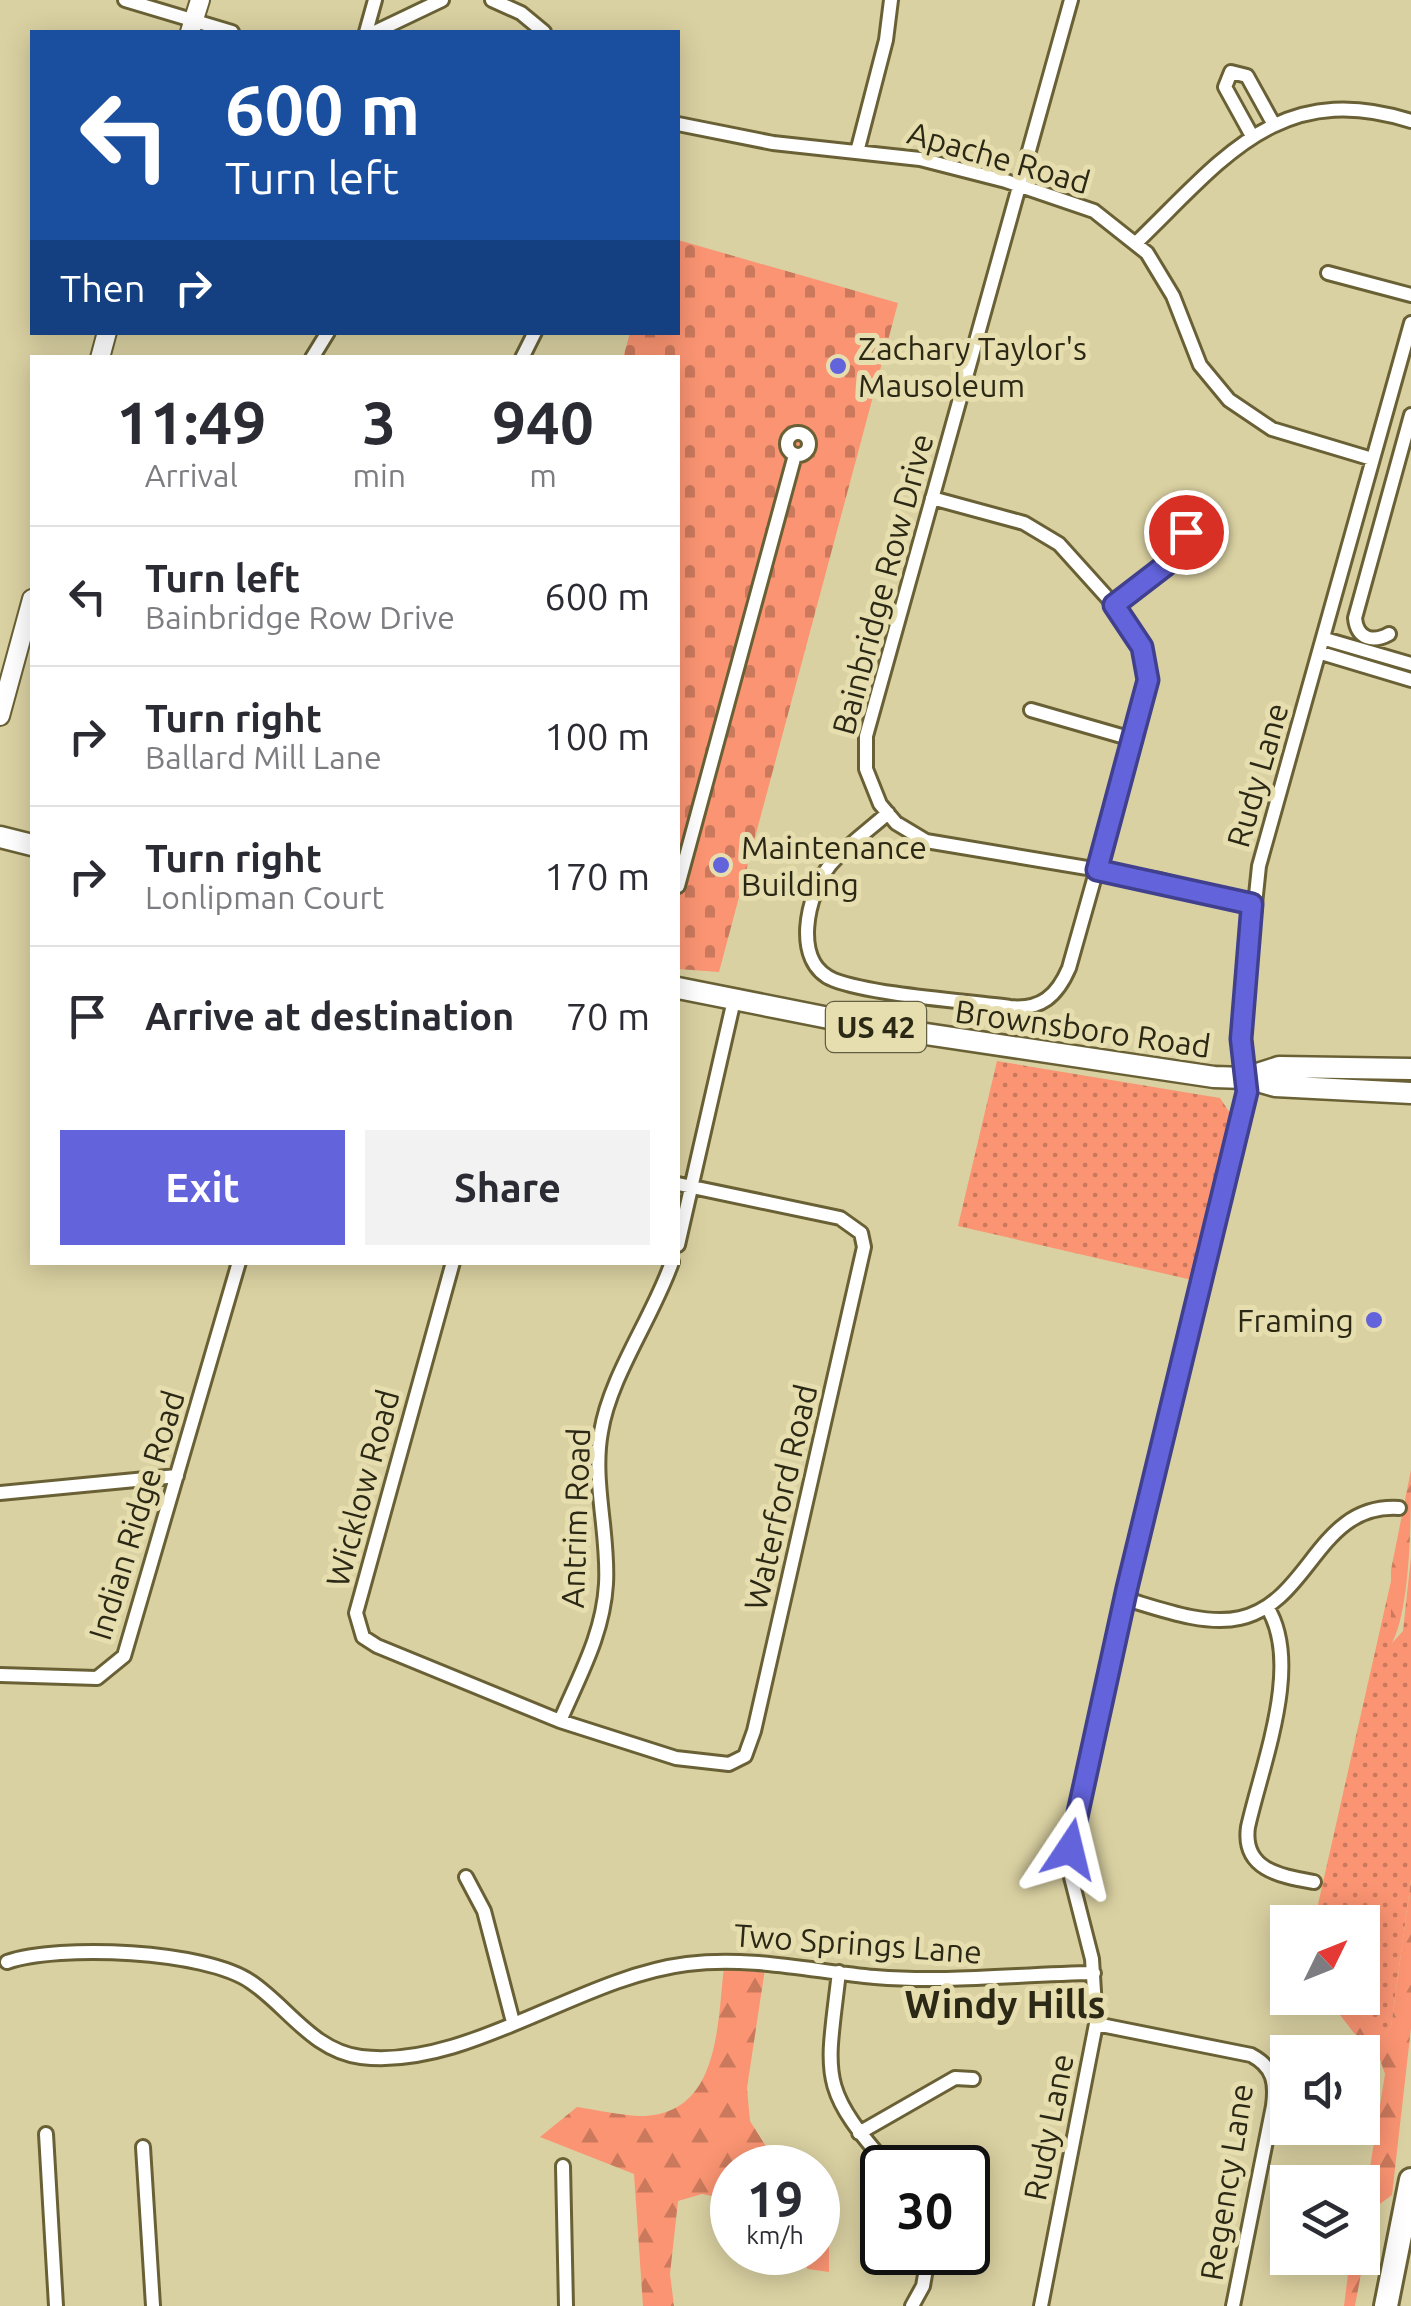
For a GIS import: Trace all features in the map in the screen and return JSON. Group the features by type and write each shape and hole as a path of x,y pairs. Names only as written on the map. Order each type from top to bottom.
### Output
{"highway":[{"path":"1386,2306 1411,2180"}],"main road":[{"path":"0,838 30,845"},
{"name":"Brownsboro Road","path":"680,988 1012,1049 1195,1075 1245,1078 1275,1086 1411,1094"},
{"name":"Brownsboro Road","path":"1245,1078 1279,1067 1411,1069"}],"street":[{"path":"125,0 191,28 200,0"},
{"path":"367,30 375,0"},
{"path":"379,30 442,0"},
{"path":"492,0 521,14 541,30"},
{"path":"858,152 886,40 891,0"},
{"name":"Bainbridge Row Drive","path":"1070,0 866,736 866,769 888,813 910,833 934,843 1097,870 1252,904"},
{"path":"1252,136 1225,86 1230,72 1247,76 1273,123"},
{"path":"1137,242 1252,136 1273,123 1303,114 1346,109 1411,121"},
{"name":"Apache Road","path":"680,124 774,144 920,158 1094,211 1137,242 1163,276 1200,364 1229,400 1272,429 1372,458"},
{"path":"1328,273 1411,295"},
{"name":"Rudy Lane","path":"1041,2306 1096,2024 1094,1973 1075,1901 1070,1849 1247,1092 1241,1039 1252,904 1411,323"},
{"path":"1389,634 1379,640 1368,639 1356,627 1355,618 1411,416"},
{"path":"680,879 795,455"},
{"path":"888,813 838,856 822,880 807,931 807,950 816,968 844,982 980,1004 1022,1008 1047,1000 1068,968 1145,699 1148,670 1142,647 1114,605 1073,558 1044,533 1024,523 932,498"},
{"path":"1114,605 1166,565 1181,544 1192,514"},
{"path":"0,716 30,606"},
{"path":"1325,639 1411,664"},
{"path":"1321,654 1411,680"},
{"path":"1031,710 1132,739"},
{"path":"680,1225 684,1185 734,1000"},
{"name":"Waterford Road","path":"560,1721 614,1740 716,1765 744,1756 754,1731 863,1238 855,1226 840,1218 684,1185"},
{"name":"Indian Ridge Road","path":"0,1675 84,1679 108,1673 121,1661 133,1634 238,1265"},
{"name":"Wicklow Road","path":"453,1265 356,1622 363,1636 377,1646 560,1721"},
{"name":"Antrim Road","path":"560,1721 586,1664 602,1612 606,1552 599,1454 604,1420 671,1265"},
{"path":"0,1492 177,1476"},
{"path":"1126,1600 1224,1620 1267,1607 1296,1580 1340,1524 1373,1509 1399,1508"},
{"path":"1267,1607 1282,1640 1283,1668 1248,1846 1266,1870 1314,1882"},
{"path":"466,1877 484,1911 512,2022"},
{"name":"Two Springs Lane","path":"7,1962 40,1952 206,1961 250,1981 325,2045 361,2058 436,2049 472,2040 617,1980 685,1964 759,1962 950,1981 1094,1973"},
{"path":"840,1972 830,2071 839,2105 870,2145"},
{"name":"Regency Lane","path":"1096,2024 1251,2056 1270,2071 1275,2090 1233,2306"},
{"path":"860,2134 955,2078 973,2079"},
{"path":"46,2134 56,2306"},
{"path":"143,2147 153,2306"},
{"path":"563,2166 566,2306"},
{"path":"912,2306 925,2275"}],"green space":[{"path":"680,241 898,303 719,972 680,969 680,355 624,355 629,335 680,335"},
{"path":"997,1061 1220,1098 1230,1113 1192,1280 958,1226"},
{"path":"1411,1470 1406,1586 1391,1645 1391,1570"},
{"path":"1411,1557 1411,1880 1391,2027 1382,2038 1362,2015 1380,2015 1380,1905 1318,1905 1391,1581 1392,1643 1403,1631"},
{"path":"1411,1880 1411,2028 1392,2195 1380,2204 1380,2165 1370,2165 1374,2145 1380,2145 1385,2074 1380,2060 1380,2035 1357,2035 1340,2015 1362,2015 1382,2037 1391,2027"},
{"path":"724,1967 765,1969 747,2088 750,2121 765,2145 710,2145 710,2196 678,2201 670,2274 674,2306 643,2306 634,2174 540,2137 577,2107 639,2116 666,2112 685,2101 700,2085 709,2064"},
{"path":"1348,2275 1361,2275 1355,2306 1344,2306"}],"place":[{"name":"Zachary Taylor's Mausoleum","path":"838,366"},
{"name":"Maintenance Building","path":"721,865"},
{"name":"Framing","path":"1374,1320"}],"district":[{"name":"Windy Hills","path":"1005,2004"}],"route":[{"path":"1070,1849 1120,1616 1184,1366 1247,1092 1241,1039 1252,904 1159,880 1097,870 1148,680 1142,647 1114,605 1166,565 1186,532"}]}
